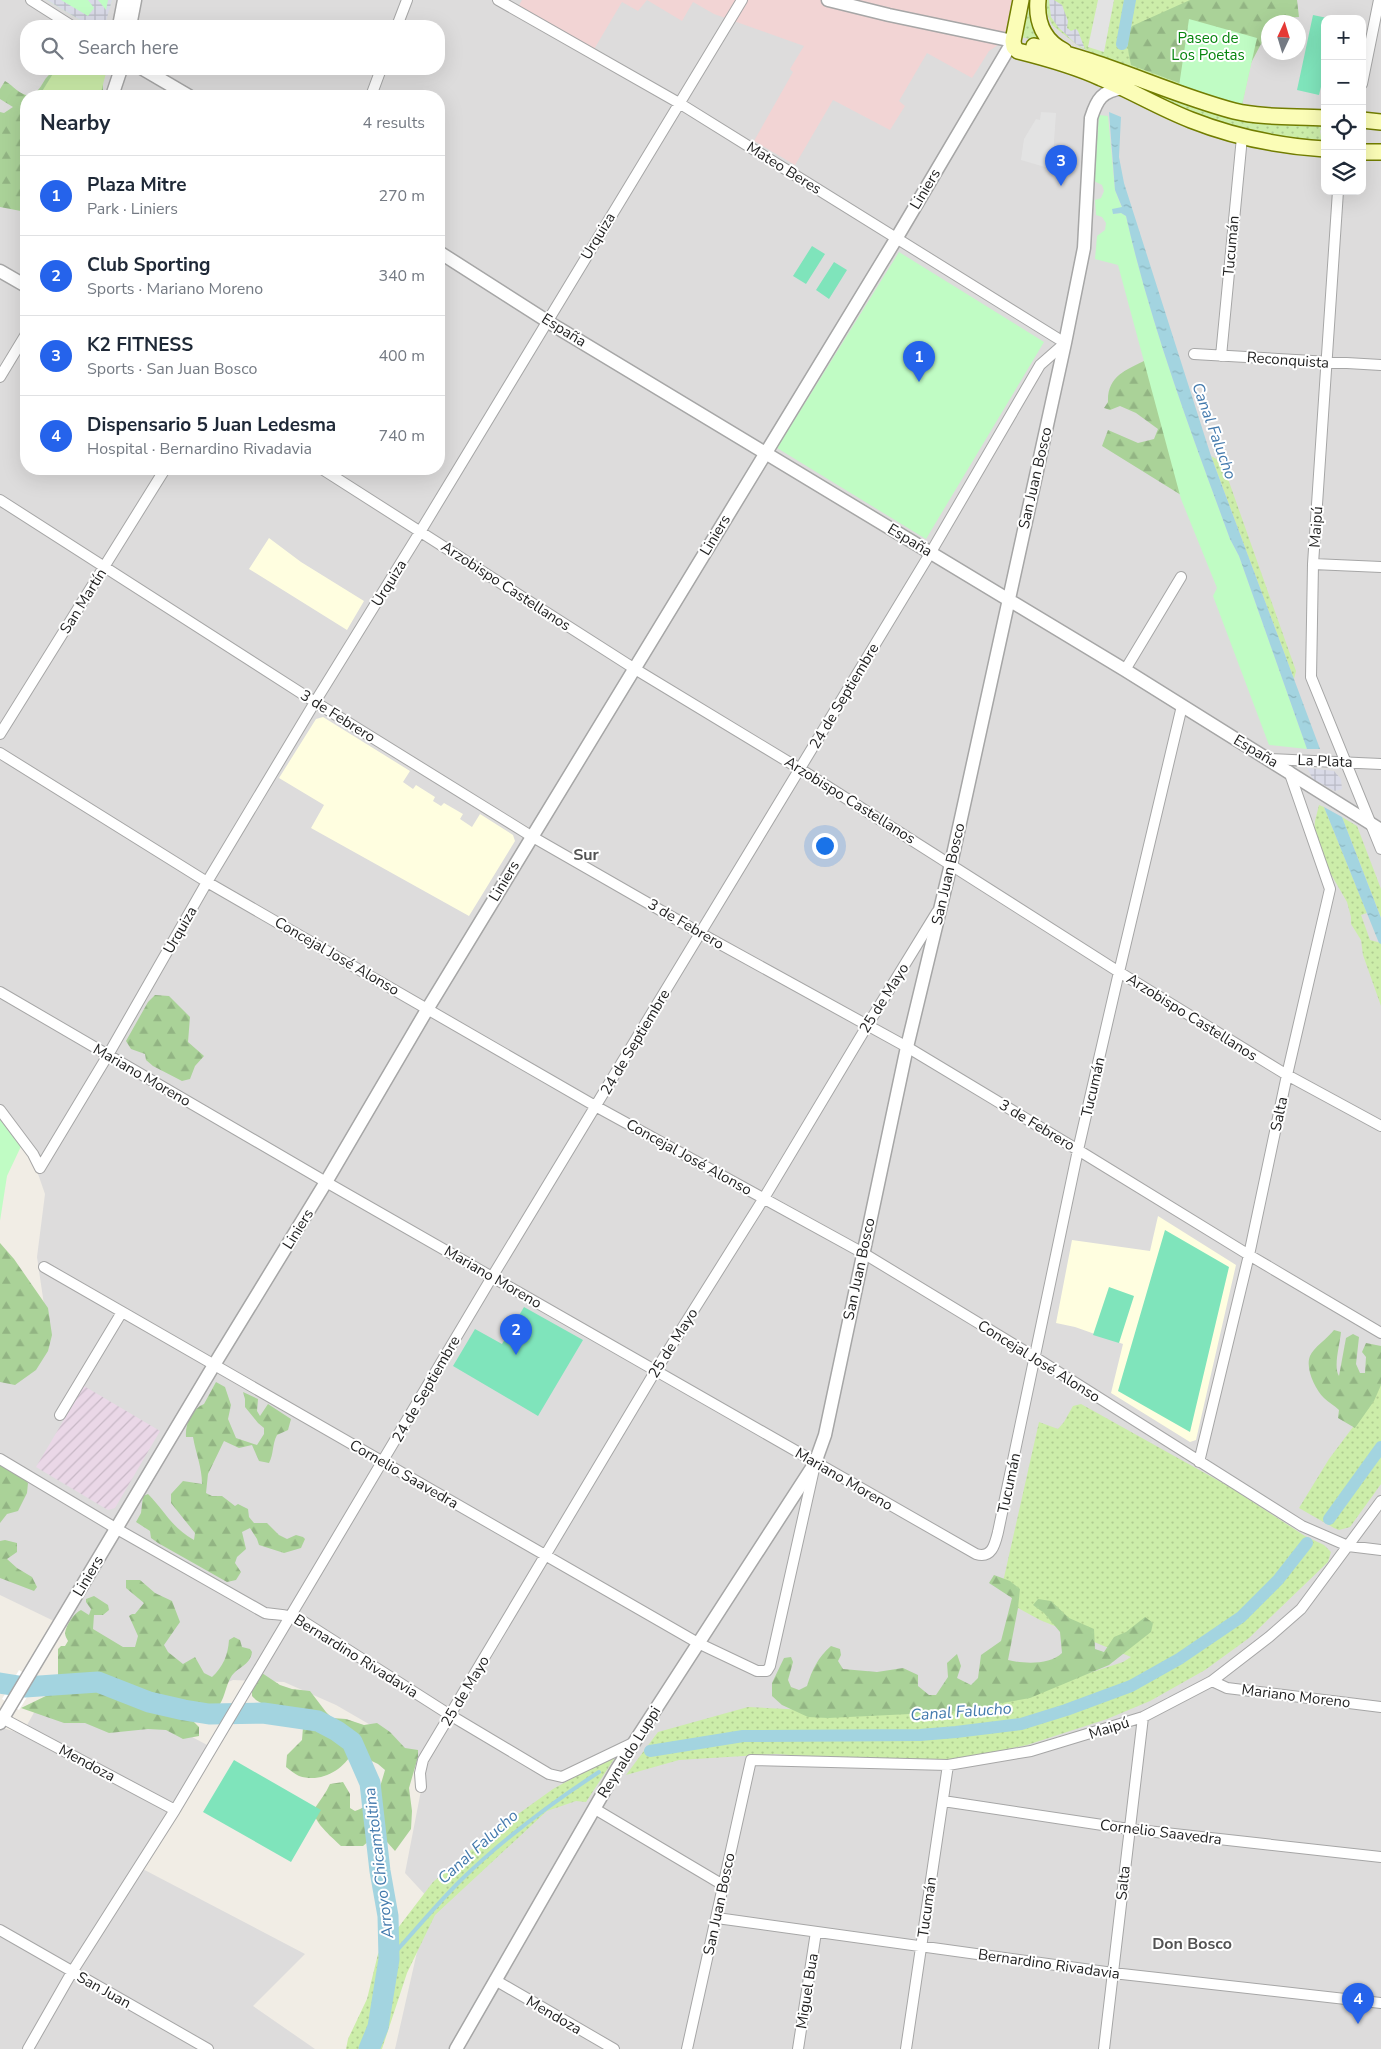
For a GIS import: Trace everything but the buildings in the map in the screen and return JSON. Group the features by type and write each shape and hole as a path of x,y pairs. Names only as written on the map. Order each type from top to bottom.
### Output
{"main road":[{"path":"1021,0 1013,42 1014,47 1018,51 1072,66 1191,120 1242,137 1321,150"},
{"path":"1038,0 1037,11 1041,28 1061,49 1070,54"},
{"path":"1013,42 1070,54 1235,111 1275,116 1321,118"},
{"path":"1366,120 1381,122"},
{"path":"1366,152 1381,152"}],"street":[{"path":"31,0 63,20"},
{"path":"120,20 124,0"},
{"path":"131,20 135,0"},
{"path":"399,20 407,0"},
{"name":"Mateo Beres","path":"498,0 679,103 1065,343"},
{"name":"Urquiza","path":"0,1110 33,1154 40,1168 108,1055 207,882 315,702 742,0"},
{"path":"828,0 1013,42"},
{"path":"1366,64 1379,0"},
{"name":"Liniers","path":"1,1719 326,1182 531,836 635,669 896,239 1013,42"},
{"path":"114,90 118,75"},
{"path":"153,75 180,90"},
{"path":"373,90 379,75"},
{"name":"San Juan Bosco","path":"767,1671 770,1666 815,1463 825,1435 907,1047 942,906 1065,343 1084,248 1091,118 1096,102 1100,97 1111,91 1123,88"},
{"name":"Tucumán","path":"1221,356 1242,137"},
{"name":"Maipú","path":"1338,195 1328,363 1313,564 1311,677 1376,827 1381,849"},
{"name":"España","path":"445,256 547,320 1125,670 1376,827"},
{"path":"0,271 20,283"},
{"name":"24 de Septiembre","path":"28,2049 72,1972 175,1810 492,1277 597,1107 931,552 1040,365 1065,343"},
{"path":"0,377 20,344"},
{"name":"Reconquista","path":"1194,354 1381,365"},
{"name":"San Martín","path":"0,734 161,475"},
{"name":"Arzobispo Castellanos","path":"331,475 635,669 800,769 951,864 1118,972 1287,1075 1381,1126"},
{"name":"3 de Febrero","path":"0,500 315,702 531,836 700,933 907,1047 1381,1333"},
{"path":"1313,564 1381,567"},
{"path":"1125,670 1181,577"},
{"name":"Tucumán","path":"988,1555 994,1546 998,1532 1036,1358 1078,1150 1118,972 1182,706"},
{"name":"Concejal José Alonso","path":"0,753 207,882 597,1107 863,1253 1036,1358 1302,1526 1348,1546 1381,1550"},
{"name":"La Plata","path":"1269,759 1381,764"},
{"name":"Salta","path":"1199,1462 1249,1255 1287,1075 1330,889 1289,771"},
{"name":"25 de Mayo","path":"421,1787 420,1773 424,1760 450,1715 656,1370 764,1198 867,1026 942,906"},
{"name":"Mariano Moreno","path":"0,992 815,1463 976,1554 988,1555"},
{"name":"Cornelio Saavedra","path":"44,1267 698,1643 757,1671 767,1671"},
{"path":"60,1415 122,1312"},
{"name":"Bernardino Rivadavia","path":"0,1459 264,1613 279,1616 291,1615 450,1715 549,1774 562,1777 635,1742"},
{"name":"Reynaldo Luppi","path":"456,2049 635,1742 815,1463"},
{"name":"Maipú","path":"751,1760 948,1765 1031,1751 1143,1717 1212,1681 1269,1637 1301,1609 1381,1501"},
{"name":"Mariano Moreno","path":"1212,1681 1227,1688 1381,1707"},
{"name":"Salta","path":"1104,2049 1128,1829 1143,1717"},
{"name":"Mendoza","path":"1,1719 175,1810"},
{"name":"San Juan Bosco","path":"687,2049 751,1760"},
{"name":"Tucumán","path":"906,2049 948,1765"},
{"name":"Cornelio Saavedra","path":"943,1801 1128,1829 1381,1858"},
{"path":"595,1809 723,1885"},
{"name":"Bernardino Rivadavia","path":"717,1918 1113,1972 1381,2004"},
{"name":"San Juan","path":"0,1930 208,2049"},
{"name":"Miguel Bua","path":"798,2049 816,1932"},
{"name":"Mendoza","path":"495,1980 614,2049"}],"shaded area":[{"path":"0,0 1381,0 1381,2049 395,2049 429,1899 405,1873 424,1775 393,1738 336,1705 284,1682 233,1680 203,1693 0,1595 0,1382 30,1374 47,1325 37,1257 45,1194 29,1148 0,1112"},
{"path":"47,0 61,0 88,16 94,8 88,0 98,0 106,10 108,0 112,0 106,20 80,20"},
{"path":"522,0 647,0 638,11 622,2 593,51 517,9"},
{"path":"647,0 1012,0 1004,41 989,51 972,78 927,53 899,101 905,106 890,130 833,100 795,165 754,141 793,72 790,69 804,46 714,14 693,2 682,21"},
{"path":"1049,0 1054,0 1062,5 1068,21 1067,28 1071,31 1076,29 1078,31 1085,49 1076,44 1058,27 1051,17"},
{"path":"1098,0 1114,0 1104,52 1088,47"},
{"path":"1041,112 1056,113 1052,169 1021,160 1024,139 1036,119 1040,120"},
{"path":"269,538 301,562 364,601 347,630 249,569"},
{"path":"323,717 410,771 403,782 413,789 416,785 435,797 433,801 441,806 444,803 463,814 460,819 472,827 480,814 513,835 515,841 469,916 311,828 324,805 279,778 316,719"},
{"path":"1307,768 1334,771 1341,779 1342,789 1335,791 1313,779"},
{"path":"1158,1216 1236,1265 1196,1440 1190,1442 1111,1393 1123,1344 1075,1327 1056,1323 1072,1240 1150,1251"},
{"path":"84,1386 160,1431 115,1508 108,1510 36,1467"},
{"path":"36,1709 156,1718 211,1747 137,1866 305,1954 253,2006 315,2049 0,2049 0,1727 22,1734"}],"green space":[{"path":"47,0 112,0 106,20 80,20"},
{"path":"1028,0 1031,0 1031,11 1046,43 1021,37"},
{"name":"Paseo de Los Poetas","path":"1047,0 1265,0 1242,105 1179,86 1081,48 1052,25 1046,11"},
{"name":"Paseo de Los Poetas","path":"1190,0 1297,0 1299,15 1261,15 1261,44 1237,89 1190,87 1131,65 1128,40 1132,26"},
{"path":"1313,15 1321,17 1321,87 1319,95 1297,90 1303,60 1306,60 1306,48"},
{"path":"1189,19 1257,38 1242,105 1179,86"},
{"path":"52,75 58,78 103,78 103,90 38,90 46,78"},
{"path":"52,75 105,75 102,90 43,90"},
{"path":"1119,80 1321,123 1321,142 1302,143 1226,126"},
{"path":"5,81 20,92 20,211 0,207 0,112 4,113 13,107 0,99 0,89"},
{"path":"1099,115 1108,116 1115,190 1122,208 1113,214 1121,213 1126,216 1147,298 1173,379 1230,539 1239,556 1307,749 1269,745 1213,596 1217,588 1181,499 1118,265 1095,259 1097,236 1105,230 1106,223 1102,217 1096,215 1095,200 1101,198 1104,191 1102,185 1094,181"},
{"path":"812,246 825,254 806,284 793,276"},
{"path":"899,252 1044,342 926,539 777,448"},
{"path":"834,262 847,270 829,299 816,290"},
{"path":"1146,360 1181,495 1102,446 1108,430 1138,443 1154,439 1158,429 1136,413 1120,406 1110,410 1104,408 1108,402 1114,380 1125,371"},
{"path":"1211,456 1222,462 1296,671 1294,679"},
{"path":"1319,805 1324,807 1367,913 1361,915 1370,940 1381,943 1381,1006 1363,955 1361,940 1351,924 1347,902 1324,862 1314,834"},
{"path":"1342,817 1357,826 1381,889 1381,918"},
{"path":"155,995 169,996 190,1017 188,1042 204,1056 195,1066 190,1079 182,1081 153,1066 146,1060 145,1054 131,1049 126,1041 148,1002"},
{"path":"0,1119 24,1140 7,1176 0,1221"},
{"path":"1165,1230 1229,1267 1190,1432 1118,1391"},
{"path":"0,1243 14,1259 48,1308 52,1335 48,1351 36,1370 15,1385 0,1382"},
{"path":"1109,1287 1134,1296 1119,1343 1093,1335"},
{"path":"524,1307 583,1340 538,1416 453,1366 475,1329 502,1344"},
{"path":"1334,1330 1341,1332 1337,1361 1339,1376 1346,1338 1353,1334 1359,1337 1356,1364 1360,1373 1365,1373 1366,1357 1362,1352 1366,1343 1381,1346 1381,1385 1374,1401 1355,1428 1338,1418 1339,1410 1321,1394 1314,1384 1310,1372 1310,1356 1317,1346"},
{"path":"1381,1367 1381,1484 1350,1527 1339,1530 1299,1508 1329,1459 1362,1415"},
{"path":"216,1382 225,1387 231,1405 228,1419 236,1438 257,1445 264,1434 264,1428 245,1407 243,1392 258,1399 257,1411 260,1416 268,1404 291,1419 288,1430 277,1435 269,1463 259,1461 252,1445 239,1448 224,1441 208,1474 206,1493 212,1496 222,1496 235,1506 238,1504 248,1509 249,1517 254,1523 267,1523 279,1535 287,1539 296,1535 305,1539 301,1548 284,1553 259,1545 250,1528 242,1532 246,1549 237,1557 235,1563 241,1572 236,1580 227,1582 158,1543 151,1538 150,1531 136,1522 141,1513 143,1496 148,1494 180,1530 194,1540 195,1533 171,1503 171,1494 183,1481 202,1484 193,1437 186,1437 186,1432 190,1417 196,1409 204,1404"},
{"path":"1081,1404 1228,1486 1305,1536 1324,1545 1331,1552 1328,1562 1249,1638 1205,1670 1150,1701 1107,1719 1027,1745 974,1756 929,1762 875,1761 776,1754 679,1760 626,1775 658,1732 748,1707 825,1711 1047,1687 1123,1662 1131,1657 1040,1620 1018,1608 1003,1582 1039,1422 1058,1429 1073,1406"},
{"path":"0,1465 17,1472 28,1483 27,1493 18,1511 7,1514 0,1523"},
{"path":"5,1540 17,1543 17,1552 7,1559 32,1577 37,1587 34,1591 0,1578 0,1541"},
{"path":"994,1575 1010,1581 1020,1589 1008,1660 1044,1662 1062,1653 1060,1632 1044,1613 1033,1605 1038,1599 1051,1601 1069,1618 1094,1629 1095,1649 1104,1652 1114,1637 1126,1632 1145,1617 1153,1623 1151,1632 1109,1665 1030,1698 951,1712 828,1718 808,1717 782,1705 772,1696 772,1683 784,1658 791,1657 793,1662 788,1680 791,1687 799,1690 807,1686 816,1664 831,1646 840,1649 841,1655 838,1661 843,1669 877,1672 903,1668 918,1675 918,1686 929,1695 936,1695 948,1677 947,1663 957,1654 961,1666 957,1678 971,1685 978,1678 981,1655 1001,1641 1012,1598 989,1583"},
{"path":"126,1580 140,1580 155,1593 172,1601 180,1622 164,1645 168,1652 183,1664 195,1657 204,1673 212,1677 224,1660 229,1640 234,1637 240,1640 242,1647 250,1649 252,1652 249,1660 231,1677 220,1704 202,1706 193,1721 199,1727 199,1736 183,1739 166,1730 148,1729 109,1733 85,1723 64,1723 21,1708 52,1693 58,1678 58,1649 61,1646 65,1646 68,1641 65,1633 73,1616 81,1610 89,1615 91,1609 86,1599 94,1596 108,1605 109,1610 103,1615 94,1615 93,1629 123,1647 135,1647 138,1636 129,1616 135,1614 144,1603 126,1588"},
{"path":"262,1673 280,1685 292,1689 310,1691 332,1718 346,1719 364,1725 377,1723 390,1732 405,1748 418,1750 418,1757 409,1788 412,1811 411,1829 395,1851 387,1842 370,1840 363,1846 341,1846 319,1823 314,1813 315,1808 330,1784 343,1782 350,1794 350,1808 355,1811 373,1800 379,1790 385,1770 378,1764 353,1752 337,1770 315,1778 299,1776 286,1767 287,1755 302,1740 304,1715 291,1710 269,1706 252,1696 252,1686"},
{"path":"618,1753 586,1802 576,1801 547,1811 435,1915 407,1973 382,2049 346,2049 348,2039 367,1999 378,1954 433,1882 490,1834 553,1789"},
{"path":"234,1760 321,1810 291,1862 203,1812"}],"water":[{"path":"1109,112 1121,117 1119,157 1124,183 1211,456 1320,749 1307,749 1239,556 1230,539 1173,379 1147,298 1126,216 1121,213 1113,214 1112,209 1122,207 1115,190"},
{"path":"1324,807 1342,817 1381,918 1381,944 1379,943"}],"pier":[{"path":"19,1670 37,1681 19,1710 2,1699"}],"waterway":[{"name":"Canal Falucho","path":"1122,44 1130,0"},
{"name":"Canal Falucho","path":"1329,1519 1381,1447"},
{"name":"Canal Falucho","path":"650,1751 743,1736 920,1735 956,1732 1021,1724 1066,1710 1131,1686 1179,1659 1241,1617 1278,1580 1307,1543"},
{"name":"Arroyo Chicamtoltina","path":"0,1683 25,1687 98,1682 149,1702 184,1710 209,1714 263,1713 318,1721 352,1742 370,1783 380,1871 388,1916 389,1959 378,2027 369,2049"},
{"name":"Canal Falucho","path":"389,1959 461,1880 493,1850 527,1823 599,1772"}],"place":[{"name":"K2 FITNESS","path":"1061,186"},
{"name":"Plaza Mitre","path":"919,382"},
{"name":"Club Sporting","path":"516,1355"},
{"name":"Dispensario 5 Juan Ledesma","path":"1358,2024"}],"district":[{"name":"Sur","path":"586,855"},
{"name":"Don Bosco","path":"1192,1944"}]}
